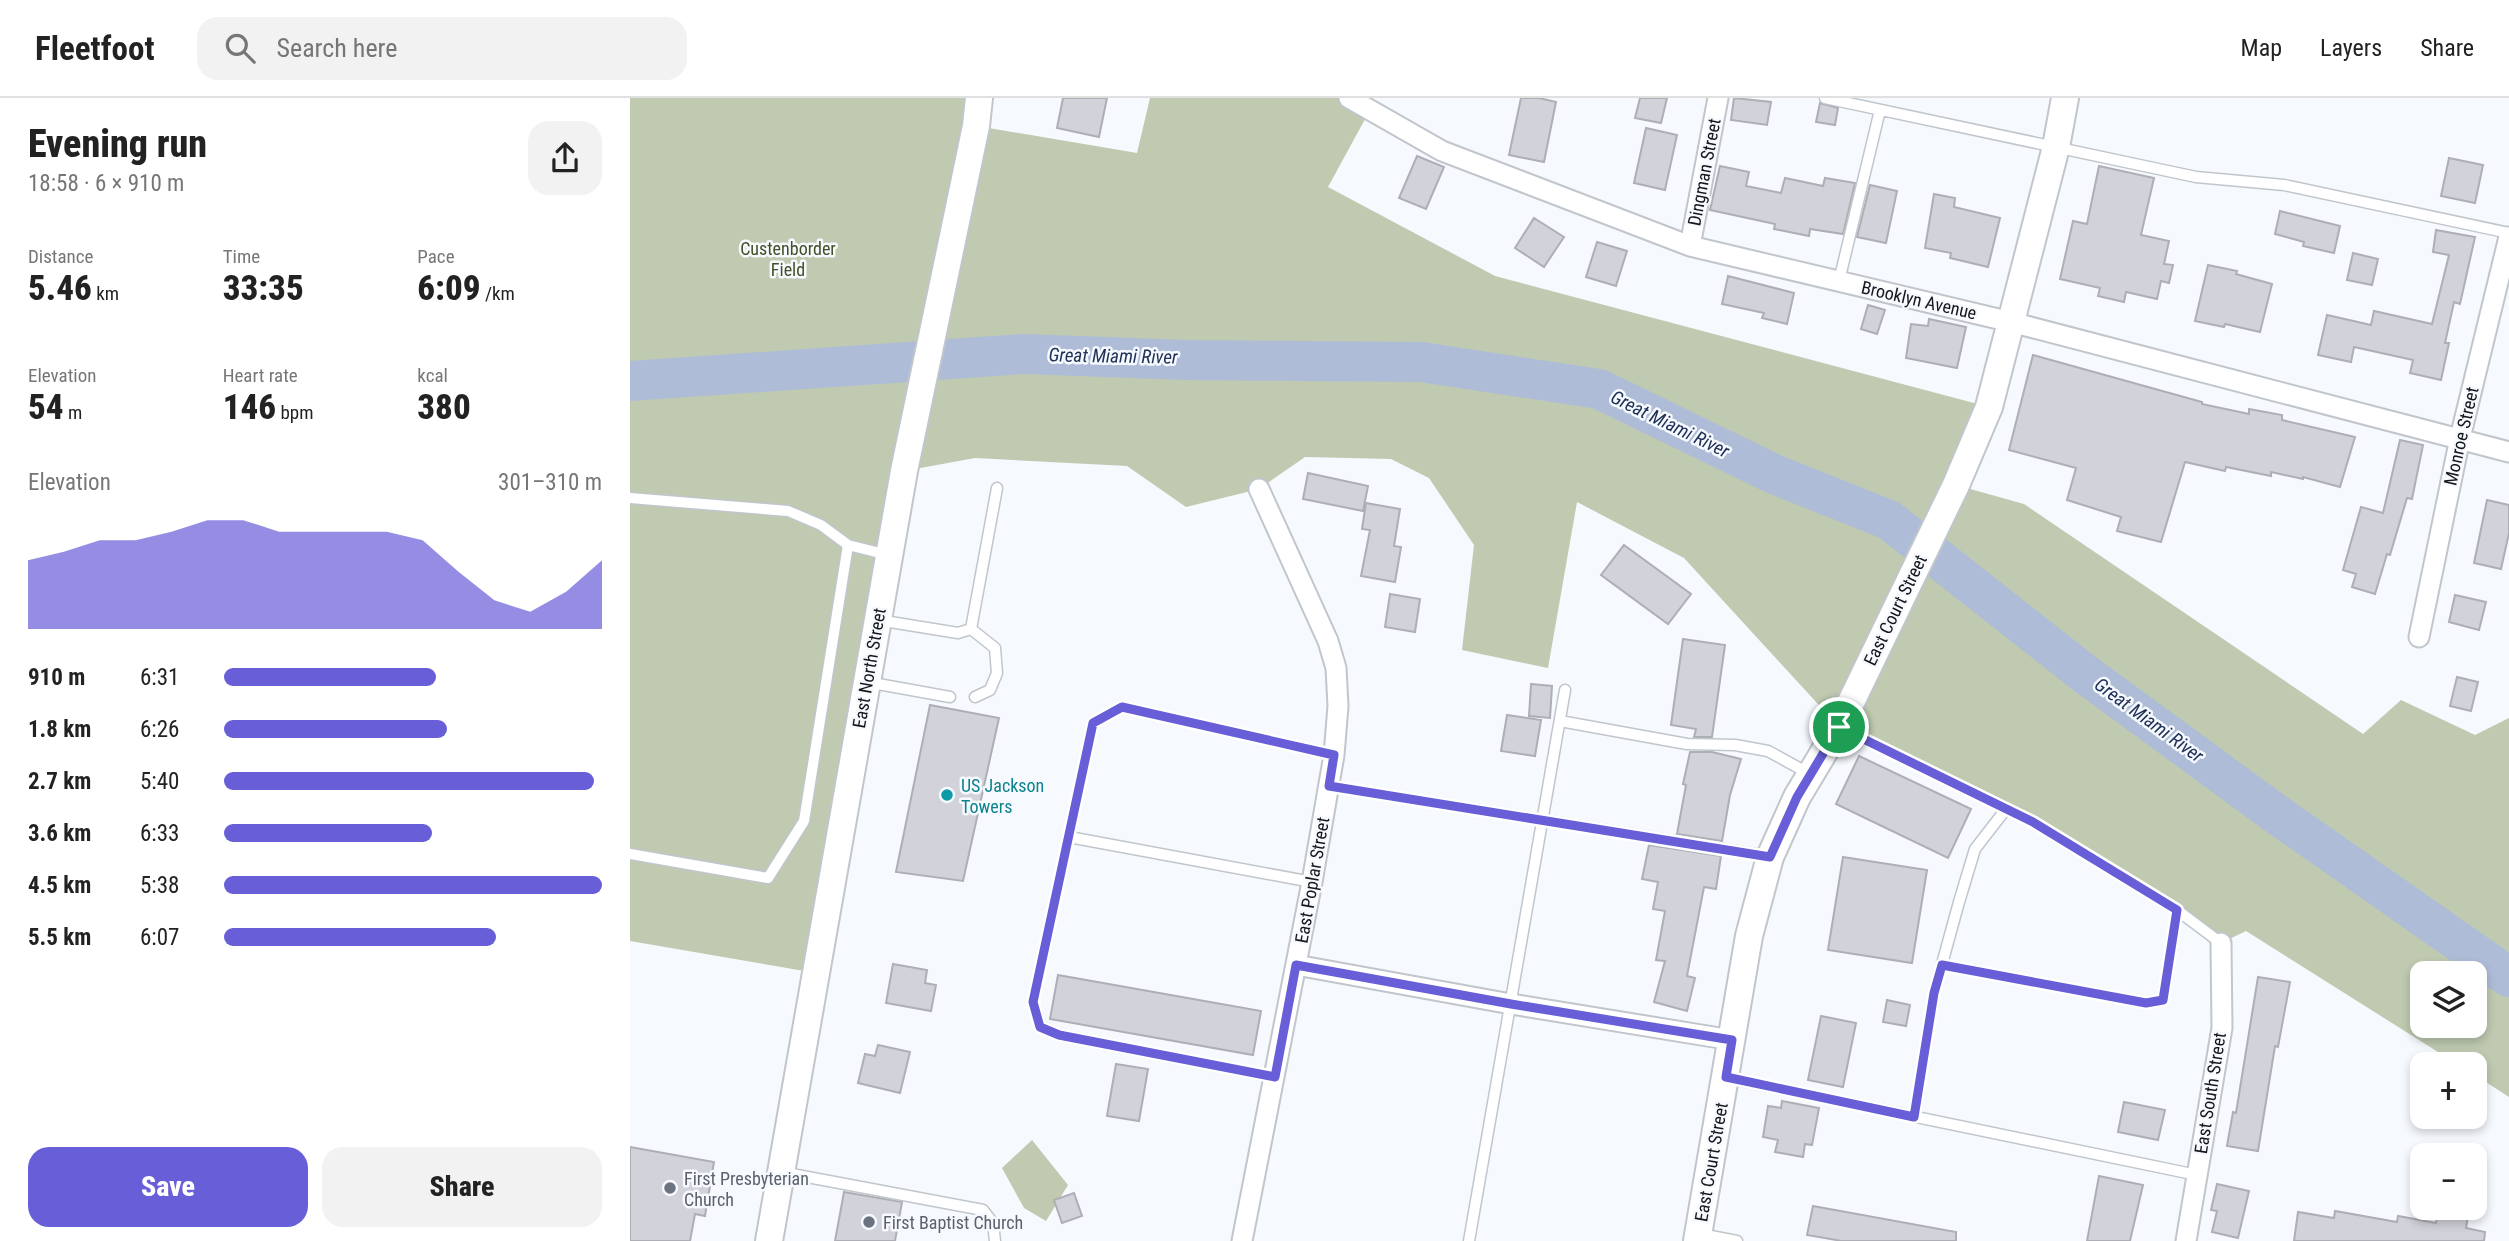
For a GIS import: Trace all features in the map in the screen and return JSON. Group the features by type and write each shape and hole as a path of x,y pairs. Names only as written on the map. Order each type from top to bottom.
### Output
{"main road":[{"name":"East North Street","path":"769,1241 904,471 976,126 979,98"},
{"name":"East Court Street","path":"1698,1237 1749,936 1770,857 1797,797 1839,727 1956,485 1989,407 2056,147 2065,98"}],"street":[{"name":"Brooklyn Avenue","path":"1349,98 1442,151 1690,246 2011,322 2509,452"},
{"name":"Dingman Street","path":"1690,246 1718,98"},
{"name":"Monroe Street","path":"2418,637 2460,438 2509,235"},
{"name":"East Poplar Street","path":"1242,1241 1312,882 1334,755 1338,706 1336,668 1328,641 1259,489"},
{"name":"East South Street","path":"2186,1241 2222,1028 2221,943"},
{"path":"1296,965 1732,1040"}],"lane":[{"path":"1825,98 2196,177 2284,185 2509,235"},
{"path":"1839,281 1880,110"},
{"path":"971,629 997,488"},
{"path":"630,498 788,511 821,525 848,545 889,555"},
{"path":"630,854 768,878 804,821 848,545"},
{"path":"878,620 958,633 971,629"},
{"path":"971,629 995,648 997,673 990,690 975,697"},
{"path":"867,682 950,696"},
{"path":"1469,1241 1565,690"},
{"path":"1275,1077 1059,1035 1040,1027 1033,1002 1093,723 1122,707 1334,755"},
{"path":"1560,721 1687,744 1735,745 1768,751 1811,774"},
{"path":"1839,727 2033,822 2177,910 2221,943"},
{"path":"1329,786 1770,857"},
{"path":"1914,1117 1934,993 1975,849 2006,809"},
{"path":"1069,837 1312,882"},
{"path":"1942,965 2146,1003 2163,1000 2177,910"},
{"path":"1726,1077 2197,1175"},
{"path":"781,1172 983,1210 993,1223 995,1241"},
{"path":"1698,1237 1737,1241"}],"green space":[{"name":"Custenborder Field","path":"630,98 979,98 977,126 1137,153 1150,98 1349,98 1370,110 1328,187 1495,276 1989,407 1956,485 2024,504 2363,734 2401,700 2475,735 2509,718 2509,1097 2487,1083 2487,1052 2438,1052 2416,1038 2487,1038 2487,961 2410,961 2410,1034 2246,931 2221,943 2033,822 1839,727 1684,558 1577,502 1548,668 1462,650 1474,545 1429,478 1391,459 1305,457 1259,489 1186,507 1127,466 975,458 904,471 816,973 630,941"},
{"path":"1032,1140 1068,1185 1046,1221 1024,1208 1002,1168"}],"building":[{"path":"1063,98 1107,98 1099,137 1057,128"},
{"path":"1521,98 1556,102 1544,162 1509,155"},
{"path":"1640,98 1667,98 1661,123 1635,118"},
{"path":"1734,98 1771,102 1767,125 1731,120"},
{"path":"1820,103 1838,108 1835,125 1816,122"},
{"path":"1646,128 1677,135 1665,190 1634,183"},
{"path":"1417,156 1444,167 1426,209 1399,198"},
{"path":"2449,158 2483,165 2475,203 2441,196"},
{"path":"1720,166 1749,172 1746,186 1781,193 1785,178 1823,186 1825,178 1855,183 1843,234 1810,229 1809,236 1774,229 1775,224 1710,210"},
{"path":"2099,166 2154,178 2141,235 2169,241 2164,264 2173,265 2169,283 2161,281 2157,299 2126,292 2124,302 2098,296 2100,288 2060,279 2073,221 2087,224"},
{"path":"1870,185 1897,191 1886,243 1857,237"},
{"path":"1934,194 1955,198 1954,207 2000,218 1988,267 1950,258 1951,253 1925,248"},
{"path":"2280,211 2340,226 2334,253 2303,246 2304,242 2275,234"},
{"path":"1534,218 1564,237 1544,267 1515,248"},
{"path":"2436,230 2475,237 2460,304 2454,302 2445,343 2449,343 2441,380 2410,373 2413,360 2354,347 2351,362 2318,355 2327,315 2371,325 2374,311 2432,324 2449,255 2433,252"},
{"path":"1597,242 1627,251 1616,286 1586,277"},
{"path":"2353,253 2378,259 2372,285 2347,280"},
{"path":"2208,265 2237,271 2236,274 2272,284 2260,332 2195,321"},
{"path":"1728,276 1794,293 1787,324 1762,318 1764,313 1722,304"},
{"path":"1868,305 1885,310 1877,334 1861,329"},
{"path":"1929,319 1966,327 1957,368 1906,358 1911,324 1928,326"},
{"path":"2033,355 2202,404 2249,414 2249,409 2282,415 2282,420 2355,437 2340,487 2303,477 2271,472 2271,476 2226,467 2225,471 2185,462 2161,542 2117,531 2121,517 2067,500 2076,468 2009,450"},
{"path":"2400,440 2423,445 2412,499 2407,498 2375,594 2352,587 2356,574 2343,570 2361,507 2383,513"},
{"path":"1308,473 1368,486 1363,511 1303,499"},
{"path":"2487,500 2509,505 2509,533 2501,569 2474,563"},
{"path":"1366,503 1400,509 1394,546 1401,547 1395,582 1361,576 1370,530 1362,529"},
{"path":"1624,545 1691,594 1668,624 1601,575"},
{"path":"1390,594 1420,599 1415,632 1385,627"},
{"path":"2455,595 2486,602 2479,630 2449,622"},
{"path":"1683,639 1725,645 1712,737 1694,737 1696,729 1671,725"},
{"path":"2457,677 2478,682 2471,711 2450,706"},
{"path":"1531,684 1552,686 1550,718 1529,716"},
{"name":"US Jackson Towers","path":"930,705 999,718 963,881 896,872"},
{"path":"1507,715 1541,720 1535,756 1501,751"},
{"path":"1690,752 1712,752 1741,759 1730,795 1722,841 1677,834"},
{"path":"1859,756 1971,809 1948,858 1836,804"},
{"path":"1649,845 1721,856 1716,889 1704,887 1687,976 1695,978 1687,1011 1654,1002 1665,961 1656,960 1665,911 1653,909 1658,882 1642,879"},
{"path":"1843,857 1927,870 1912,963 1828,950"},
{"path":"893,964 927,970 925,983 936,985 931,1011 886,1003"},
{"path":"1058,975 1261,1011 1253,1055 1050,1019"},
{"path":"2258,977 2290,982 2278,1047 2275,1046 2258,1151 2227,1146 2233,1112 2236,1113"},
{"path":"1887,1000 1910,1005 1906,1026 1883,1022"},
{"path":"1821,1016 1856,1023 1843,1087 1808,1080"},
{"path":"878,1045 910,1052 900,1093 858,1083 865,1054 875,1056"},
{"path":"1116,1064 1148,1069 1139,1121 1107,1116"},
{"path":"1782,1101 1819,1108 1812,1145 1805,1144 1803,1157 1775,1152 1778,1140 1763,1137 1768,1106 1781,1108"},
{"path":"2124,1102 2165,1110 2158,1140 2118,1132"},
{"name":"First Presbyterian Church","path":"630,1147 714,1162 705,1216 695,1214 690,1241 630,1241"},
{"path":"2099,1176 2143,1185 2130,1241 2087,1241"},
{"path":"2217,1184 2249,1191 2238,1238 2212,1232 2217,1211 2211,1210"},
{"name":"First Baptist Church","path":"844,1192 902,1202 895,1241 835,1241"},
{"path":"1074,1193 1082,1216 1062,1223 1054,1200"},
{"path":"1813,1206 1956,1232 1956,1241 1842,1241 1807,1235"},
{"path":"2335,1211 2397,1222 2398,1216 2436,1223 2437,1220 2467,1220 2466,1228 2485,1232 2484,1241 2294,1241 2298,1212 2334,1218"}],"waterway":[{"name":"Great Miami River","path":"630,381 1024,354 1187,360 1421,362 1599,389 1774,474 1889,520 2085,674 2279,816 2509,977"}],"place":[{"name":"US Jackson Towers","path":"947,795"},
{"name":"First Presbyterian Church","path":"670,1188"},
{"name":"First Baptist Church","path":"869,1222"}],"route":[{"path":"1122,707 1334,755 1329,786 1770,857 1797,797 1839,727 2033,822 2177,910 2163,1000 2146,1003 1942,965 1934,993 1914,1117 1726,1077 1732,1040 1296,965 1275,1077 1059,1035 1040,1027 1033,1002 1093,723 1122,707"}]}
